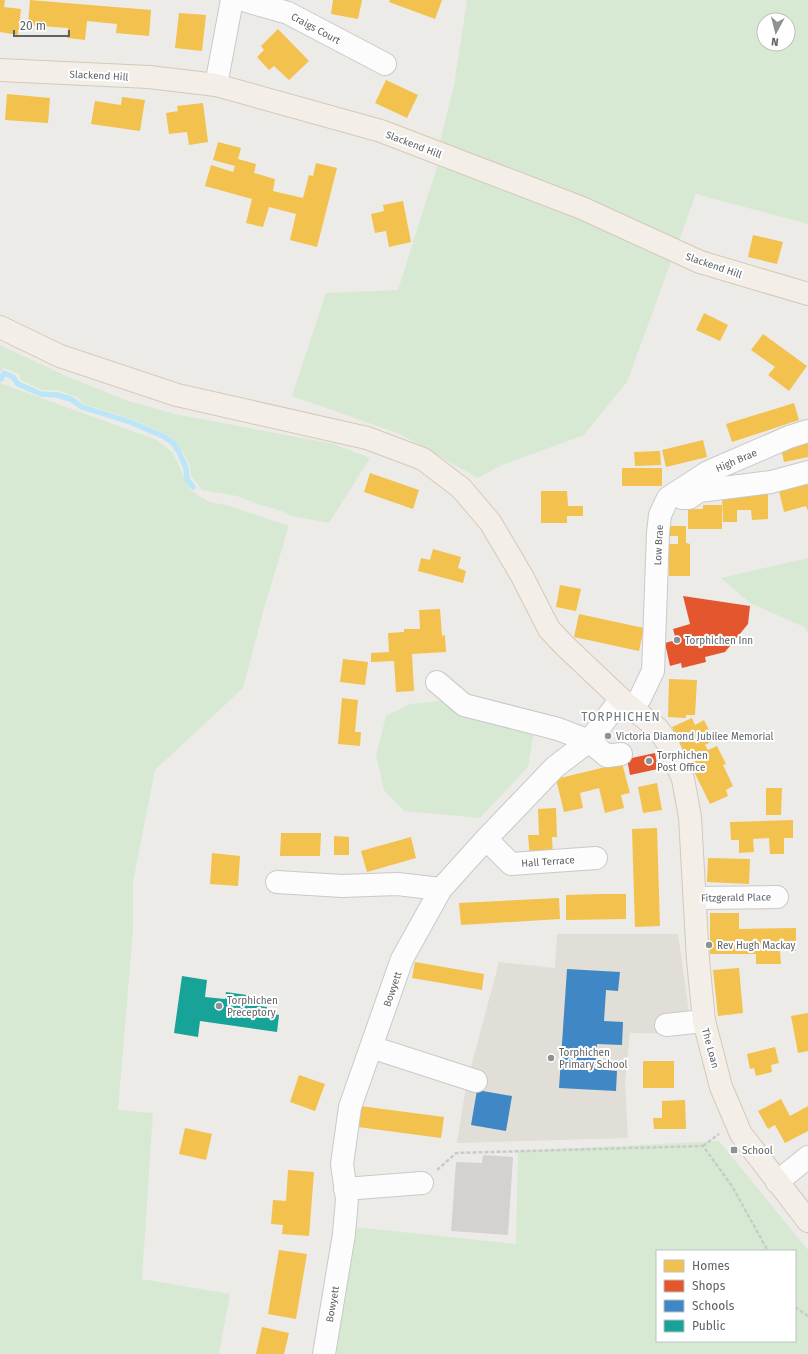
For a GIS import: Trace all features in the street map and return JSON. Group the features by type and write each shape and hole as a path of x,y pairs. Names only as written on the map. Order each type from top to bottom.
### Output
{"main road":[{"name":"Slackend Hill","path":"0,70 149,77 216,85 380,131 582,208 700,262 808,294"},
{"name":"The Loan","path":"0,327 60,356 177,395 368,438 423,459 461,488 490,522 522,576 549,629 627,704 658,729 667,742 683,779 690,817 698,960 704,1021 721,1087 741,1134 808,1221"}],"street":[{"path":"216,85 232,0"},
{"name":"Craigs Court","path":"243,0 288,13 385,64"},
{"name":"High Brae","path":"668,498 708,472 789,437 808,431"},
{"path":"668,498 689,498 699,491 771,482 808,472"},
{"name":"Low Brae","path":"627,704 640,698 653,671 658,533 660,515 668,498"},
{"path":"436,682 464,705 558,729 589,741 607,756 621,754"},
{"name":"Bowyett","path":"324,1354 344,1234 347,1199 342,1164 350,1107 402,959 441,889 486,839 555,767 589,741 627,704"},
{"name":"Hall Terrace","path":"486,839 511,864 596,858"},
{"path":"277,882 342,886 397,884 441,889"},
{"name":"Fitzgerald Place","path":"695,898 777,897"},
{"path":"666,1025 704,1021"},
{"path":"372,1047 476,1081"},
{"path":"777,1182 808,1157"},
{"path":"345,1189 422,1183"}],"path":[{"path":"422,1183 456,1153 703,1146 732,1186 767,1250"},
{"path":"796,1308 808,1316"}],"shaded area":[{"name":"Torphichen Primary School","path":"557,934 678,934 692,1034 630,1033 625,1082 628,1138 457,1143 466,1086 499,962 555,968"}],"green space":[{"path":"467,0 807,0 808,2 808,224 696,194 627,382 584,435 500,466 478,478 400,434 292,396 326,293 398,290 441,154 439,145 454,85"},
{"path":"0,345 66,376 128,401 175,414 334,444 370,458 329,523 292,516 282,511 257,504 237,496 202,490 191,476 190,466 183,452 170,436 134,420 84,404 77,397 57,390 42,390 21,380 19,374 4,368 0,372"},
{"path":"0,383 157,440 173,453 190,490 209,502 226,505 289,526 265,605 243,688 155,770 133,882 133,930 118,1110 153,1113 142,1279 230,1294 219,1354 0,1354"},
{"path":"808,558 808,633 804,627 750,603 721,578"},
{"path":"458,699 536,721 528,767 480,818 404,811 384,790 376,755 386,716 410,704"},
{"path":"719,1141 808,1250 808,1354 336,1354 354,1227 516,1244 518,1151"}],"building: Homes":[{"path":"0,0 5,0 4,7 21,9 18,35 0,32"},
{"path":"30,0 151,10 149,36 116,33 117,24 87,21 85,40 67,38 68,28 28,25"},
{"path":"333,0 362,0 358,19 331,14"},
{"path":"390,0 442,0 435,19 389,2"},
{"path":"179,13 206,15 202,51 175,48"},
{"path":"278,29 309,61 289,80 274,66 269,70 257,57 264,50 261,46"},
{"path":"386,80 418,95 407,118 375,103"},
{"path":"7,94 50,98 48,123 5,120"},
{"path":"122,97 145,100 140,131 91,124 95,101 121,105"},
{"path":"203,103 208,142 189,145 187,132 169,134 166,113 178,111 177,106"},
{"path":"218,142 241,148 238,159 256,164 254,173 275,179 273,191 303,198 309,175 313,176 316,163 337,168 317,247 290,240 296,214 269,207 263,227 246,223 252,199 205,186 211,165 233,172 235,166 213,160"},
{"path":"403,201 411,242 389,247 386,231 375,233 371,214 384,211 383,205"},
{"path":"753,235 783,242 777,264 748,257"},
{"path":"704,313 728,325 720,341 696,330"},
{"path":"763,334 807,366 789,391 768,375 775,367 751,350"},
{"path":"794,403 799,420 732,442 726,424"},
{"path":"703,440 707,457 666,467 662,450"},
{"path":"808,442 808,457 784,462 781,448"},
{"path":"660,451 661,465 635,466 634,452"},
{"path":"622,468 662,468 662,486 622,486"},
{"path":"370,473 419,490 413,509 364,492"},
{"path":"808,483 808,511 806,506 784,512 779,491"},
{"path":"541,491 567,491 568,506 583,506 583,516 567,516 567,523 541,523"},
{"path":"768,493 768,519 752,520 751,510 737,510 737,522 723,522 722,494"},
{"path":"703,505 722,505 722,529 688,529 688,509 703,509"},
{"path":"667,526 686,526 686,543 690,544 690,576 669,576 669,544 678,544 678,536 667,536"},
{"path":"433,549 461,557 458,568 466,571 463,583 418,571 421,558 430,560"},
{"path":"560,585 581,589 576,611 556,607"},
{"path":"440,609 442,636 445,635 446,652 412,654 414,691 396,692 394,661 371,662 371,653 389,652 388,633 404,632 404,629 420,629 419,610"},
{"path":"579,614 644,628 639,651 574,637"},
{"path":"343,659 368,662 365,685 340,682"},
{"path":"669,679 697,680 695,715 686,715 686,718 668,717"},
{"path":"342,698 358,700 355,732 361,732 360,746 338,744"},
{"path":"692,718 695,725 704,720 714,740 705,745 708,750 717,746 726,764 723,765 733,786 726,790 728,796 710,804 672,727"},
{"path":"622,763 630,793 621,795 624,808 605,813 599,788 580,793 583,808 564,812 556,779"},
{"path":"657,783 662,810 643,813 638,787"},
{"path":"766,788 782,788 781,815 766,815"},
{"path":"556,808 557,837 552,837 553,856 530,858 528,835 539,835 538,809"},
{"path":"793,820 793,838 784,838 784,854 770,854 769,838 753,839 754,852 739,853 739,840 731,840 730,822"},
{"path":"657,828 660,926 635,927 632,829"},
{"path":"281,833 321,833 320,856 280,856"},
{"path":"334,836 349,837 349,855 334,855"},
{"path":"411,837 416,858 367,872 361,851"},
{"path":"212,853 240,856 238,886 210,884"},
{"path":"708,858 750,859 749,884 707,882"},
{"path":"626,894 626,919 566,920 566,895"},
{"path":"559,898 560,919 461,925 459,903"},
{"path":"710,913 739,913 739,929 796,928 796,951 780,951 781,964 756,964 756,954 710,954"},
{"path":"415,962 484,974 482,990 412,978"},
{"path":"739,968 743,1013 718,1016 713,970"},
{"path":"808,1013 808,1051 798,1053 791,1016"},
{"path":"775,1047 779,1063 771,1065 772,1072 756,1076 754,1068 750,1069 747,1054"},
{"path":"643,1061 674,1061 674,1088 643,1088"},
{"path":"299,1075 325,1084 315,1111 290,1102"},
{"path":"781,1099 790,1116 808,1106 808,1131 785,1143 775,1125 768,1129 758,1111"},
{"path":"685,1100 686,1129 654,1129 653,1118 662,1118 662,1101"},
{"path":"360,1106 444,1117 441,1138 358,1127"},
{"path":"185,1128 212,1134 206,1160 179,1154"},
{"path":"288,1170 314,1172 309,1236 282,1234 283,1225 271,1224 273,1200 286,1201"},
{"path":"279,1250 307,1254 296,1319 268,1314"},
{"path":"262,1327 289,1333 284,1354 256,1354"}],"building: Shops":[{"path":"683,596 750,606 748,624 725,652 705,657 706,662 682,668 681,663 670,666 665,643 676,640 673,629 690,624"},
{"path":"655,753 658,769 630,775 627,759"}],"building: Schools":[{"path":"567,969 620,972 618,991 606,990 604,1021 623,1022 622,1045 597,1044 595,1069 617,1071 616,1091 559,1088"},
{"path":"477,1090 512,1096 506,1131 471,1125"}],"building: Public":[{"name":"Torphichen Preceptory","path":"182,976 207,980 205,997 225,999 226,992 247,995 246,1004 267,1007 267,1013 279,1015 277,1032 200,1021 198,1037 174,1033"}],"building: Other":[{"path":"483,1155 513,1157 508,1235 451,1231 456,1162 482,1163"}],"waterway":[{"path":"0,379 4,373 13,377 18,384 41,394 57,395 71,399 82,407 130,422 165,437 173,443 179,452 186,468 187,479 193,487"}],"place":[{"name":"Torphichen Inn","path":"677,640"},
{"name":"Victoria Diamond Jubilee Memorial","path":"608,736"},
{"name":"Torphichen Post Office","path":"649,761"},
{"name":"Rev Hugh Mackay","path":"709,945"},
{"name":"Torphichen Preceptory","path":"219,1006"},
{"name":"Torphichen Primary School","path":"551,1058"},
{"name":"School","path":"734,1150"}],"district":[{"name":"TORPHICHEN","path":"621,717"}]}
